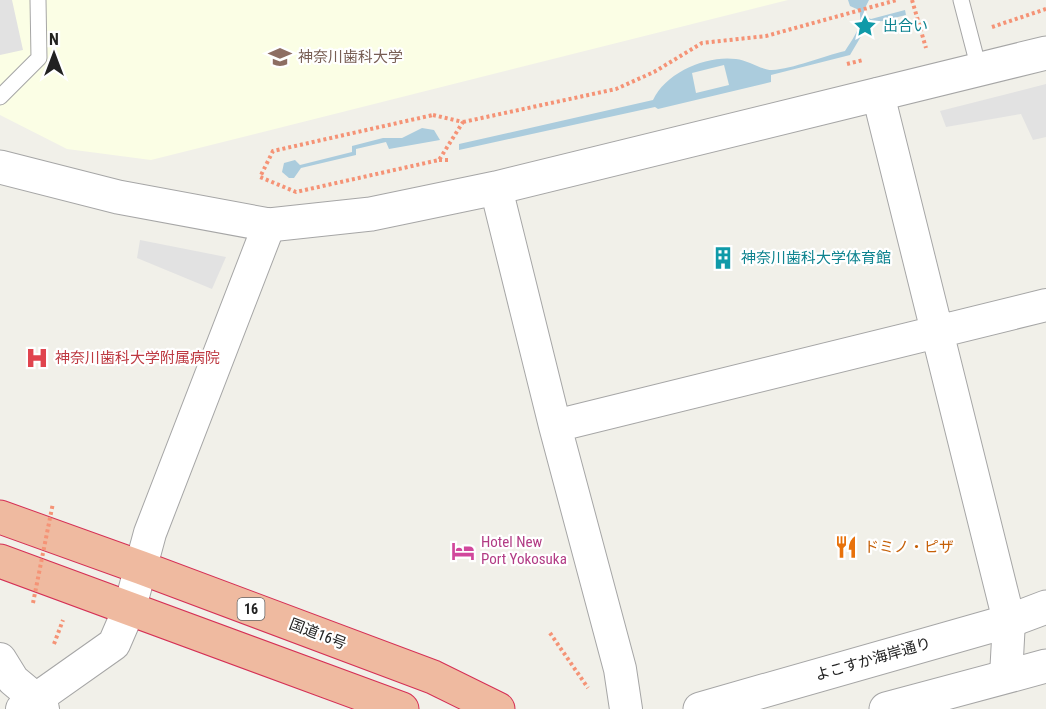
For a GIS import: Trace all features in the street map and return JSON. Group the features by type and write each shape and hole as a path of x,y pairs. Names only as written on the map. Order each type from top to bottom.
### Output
{"highway":[{"name":"国道16号","path":"0,518 142,568 433,677 499,709"},
{"path":"0,561 402,709"}],"street":[{"path":"0,167 118,197 269,225 372,214 496,188 1046,52"},
{"path":"878,94 1009,621 1006,676"},
{"path":"496,188 555,426 620,669 626,709"},
{"path":"0,659 34,706 114,644 130,607 150,533 269,225"},
{"path":"555,426 1046,305"},
{"name":"よこすか海岸通り","path":"700,709 1009,621 1045,607"},
{"path":"886,709 929,703 1006,676 1046,666"}],"lane":[{"path":"0,97 39,58 38,0"},
{"path":"961,0 979,69"}],"path":[{"path":"463,122 439,160 296,192 260,177 273,151 433,115 463,122 616,89 654,72 702,43 766,36 897,0"},
{"path":"912,0 926,49"},
{"path":"44,607 33,603 53,503"},
{"path":"52,649 65,614"},
{"path":"550,633 588,689"}],"shaded area":[{"name":"神奈川歯科大学","path":"0,0 788,0 151,160 67,149 0,115"},
{"path":"0,0 12,0 23,50 0,55"},
{"path":"1046,84 1046,137 1033,140 1021,114 946,127 940,111"},
{"path":"140,240 226,257 212,289 137,258"}],"water":[{"path":"848,0 869,0 864,10 866,17 871,19 905,10 906,15 874,23 871,31 863,33 850,55 771,75 771,82 658,109 655,107 459,150 459,144 653,100 667,81 700,63 725,58 736,59 772,70 845,51 860,21 859,10 850,6","holes":["724,65 729,85 696,93 692,73"]},
{"path":"422,128 434,130 440,140 389,149 386,142 356,149 356,155 301,168 294,178 289,178 282,172 284,163 295,160 300,165 352,152 352,146 383,138 402,138"}],"place":[{"name":"出合い","path":"865,26"},
{"name":"神奈川歯科大学","path":"280,57"},
{"name":"神奈川歯科大学体育館","path":"723,258"},
{"name":"神奈川歯科大学附属病院","path":"37,358"},
{"name":"ドミノ・ピザ","path":"846,547"},
{"name":"Hotel New Port Yokosuka","path":"463,551"}]}
